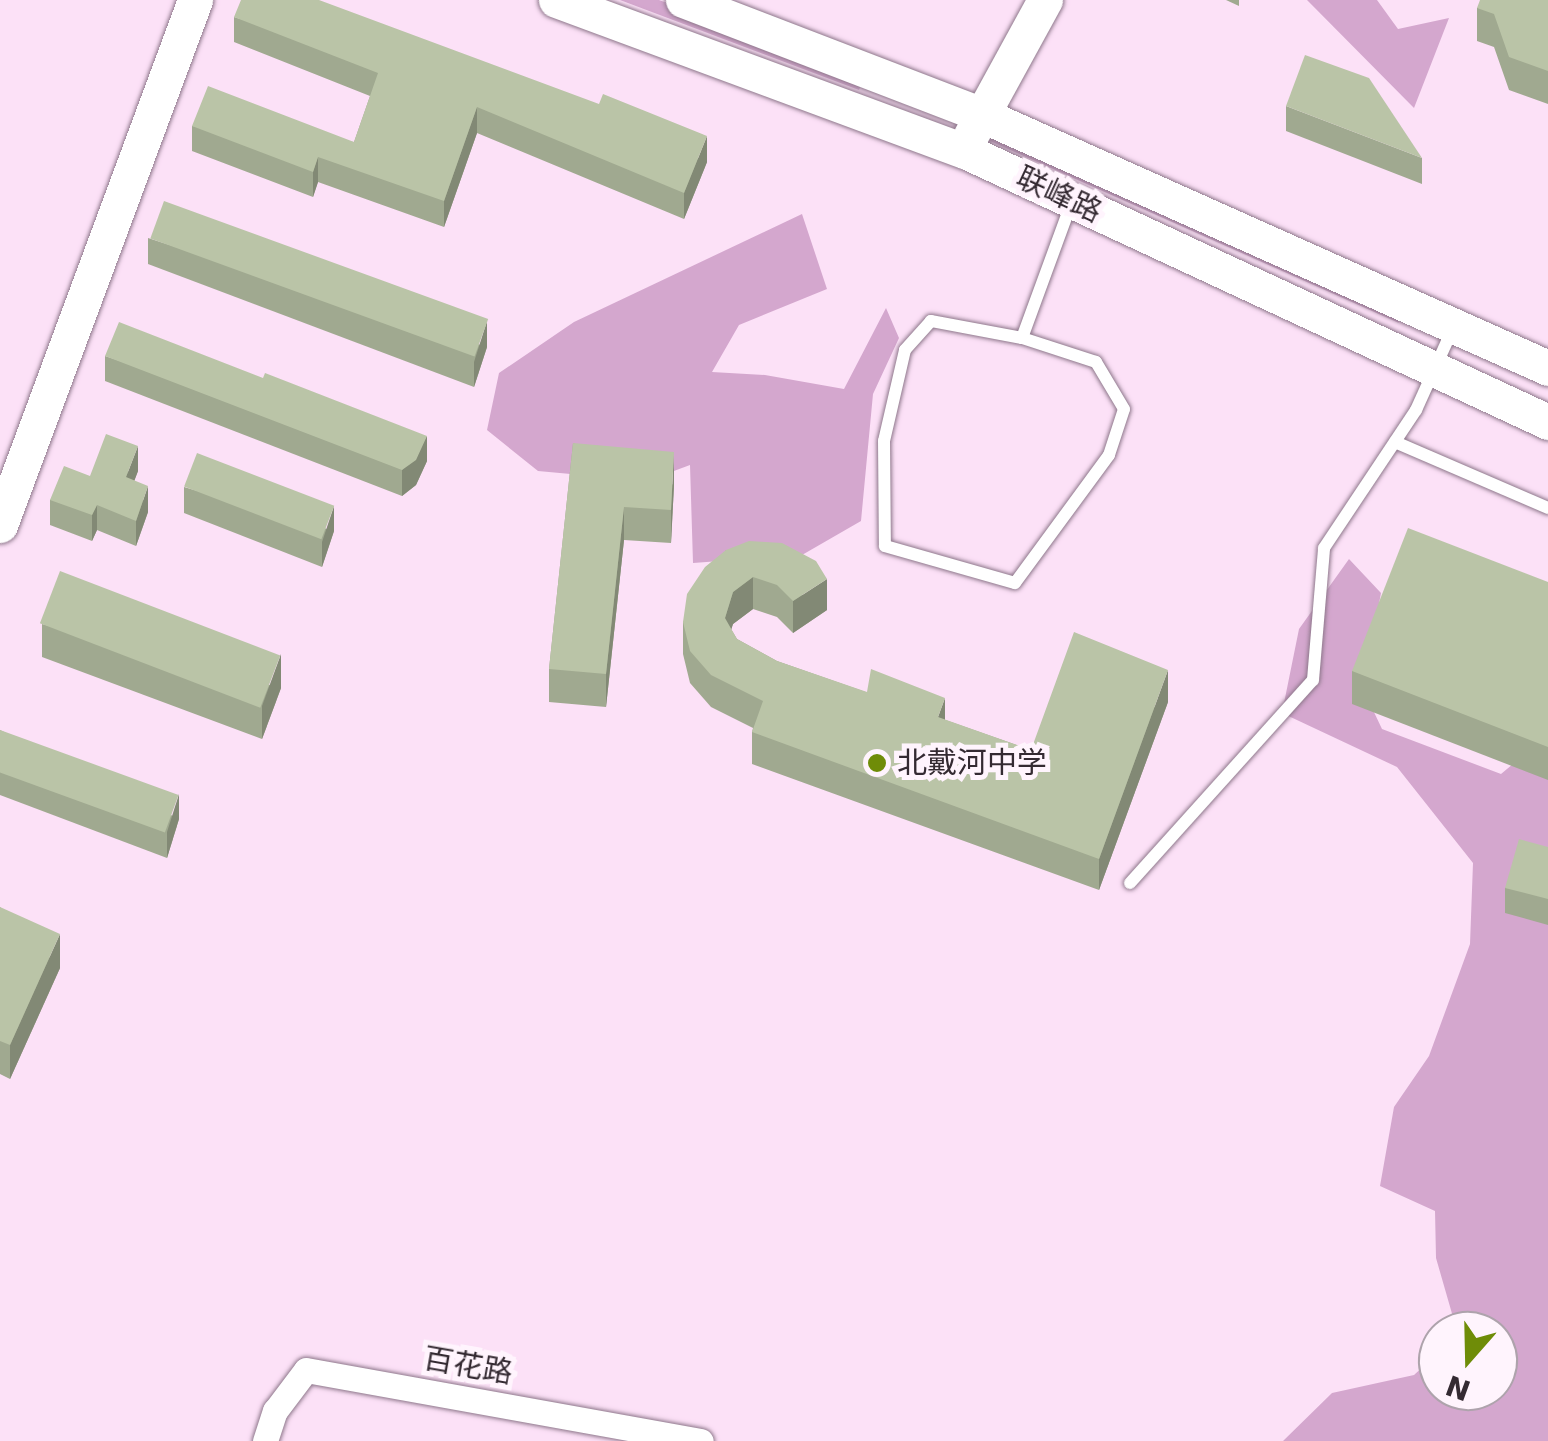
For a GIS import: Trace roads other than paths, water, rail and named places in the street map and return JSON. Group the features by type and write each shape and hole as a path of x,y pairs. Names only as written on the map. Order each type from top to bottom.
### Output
{"main road":[{"path":"0,526 195,0"},
{"name":"联峰路","path":"556,0 964,151 1548,422"},
{"name":"联峰路","path":"683,0 980,114 1548,368"},
{"path":"964,151 980,114 1045,0"}],"street":[{"name":"百花路","path":"265,1441 275,1412 306,1370 701,1441"}],"lane":[{"path":"1022,338 1072,201"},
{"path":"932,320 1022,338 1096,362 1124,410 1109,455 1015,583 885,546 884,441 904,350 932,320"},
{"path":"1130,883 1313,680 1324,548 1395,442 1456,324"},
{"path":"1395,442 1548,508"}],"place":[{"name":"北戴河中学","path":"877,763"}]}
